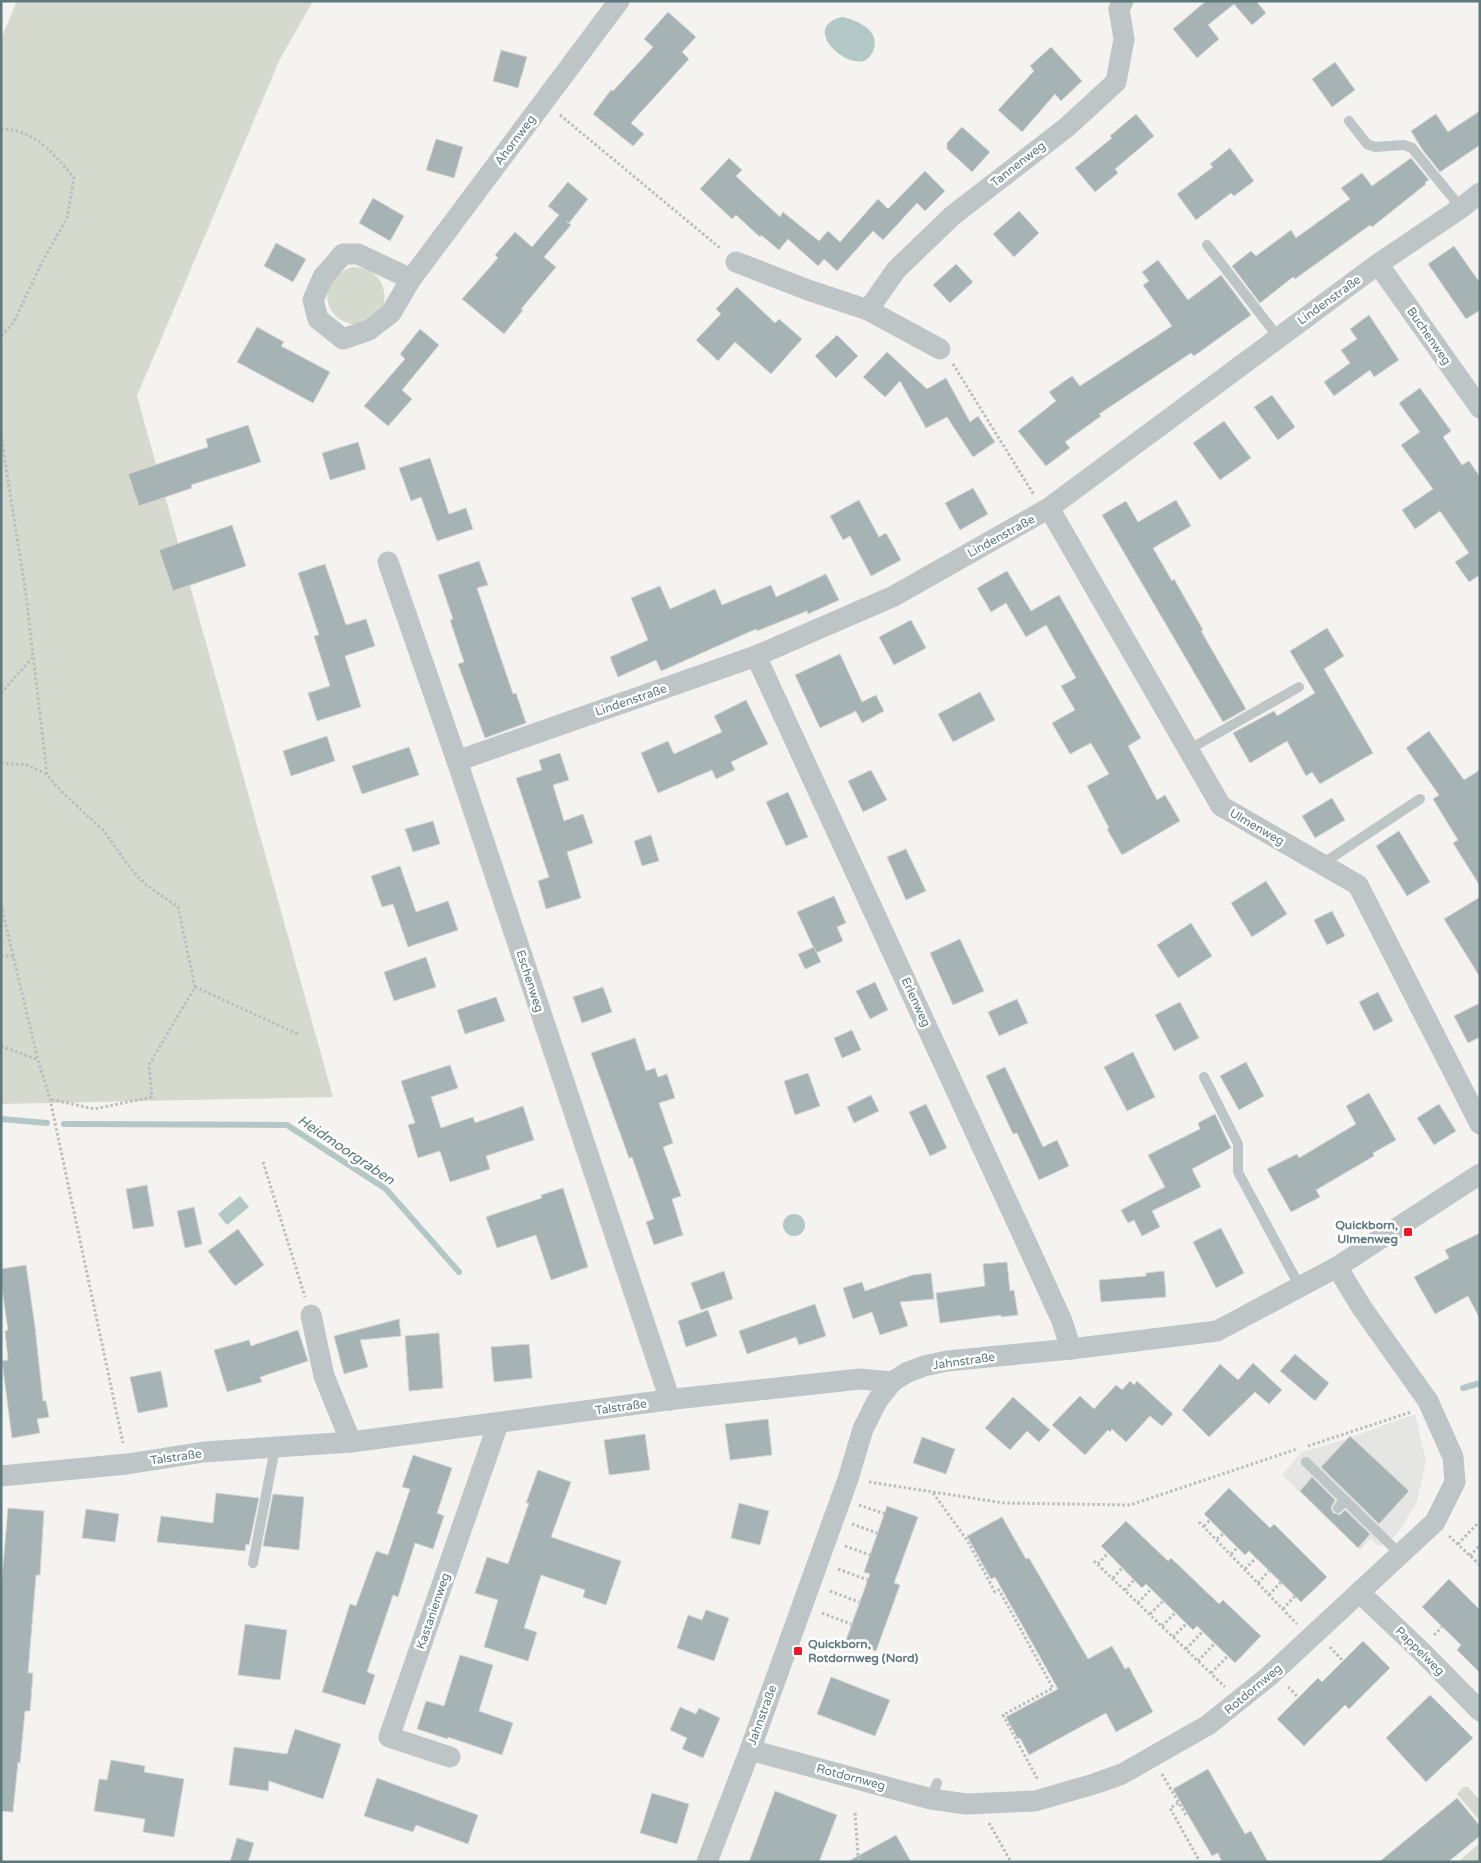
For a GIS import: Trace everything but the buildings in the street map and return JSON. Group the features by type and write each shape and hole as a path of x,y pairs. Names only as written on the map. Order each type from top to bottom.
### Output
{"street":[{"name":"Ahornweg","path":"411,279 358,254 343,254 323,277 313,300 318,319 342,339 369,330 391,313 411,279 620,1"},
{"name":"Tannenweg","path":"868,310 896,270 952,216 1067,127 1116,82 1124,39 1119,9 1123,1"},
{"name":"Lindenstraße","path":"457,761 756,656 894,596 1049,508 1378,264 1480,193"},
{"path":"736,262 808,290 868,310 940,348"},
{"name":"Buchenweg","path":"1378,264 1480,408"},
{"name":"Ulmenweg","path":"1049,508 1221,806 1358,885 1480,1124"},
{"name":"Eschenweg","path":"388,562 457,761 670,1400"},
{"name":"Erlenweg","path":"756,656 1062,1321 1071,1349"},
{"name":"Jahnstraße","path":"707,1862 750,1750 848,1479 863,1429 877,1401 892,1382 915,1370 947,1361 1071,1349 1217,1331 1337,1267 1480,1174"},
{"name":"Rotdornweg","path":"750,1750 934,1791 966,1804 1035,1801 1122,1774 1208,1725 1268,1677 1435,1522 1455,1482 1453,1457 1430,1405 1362,1308 1337,1267"},
{"path":"311,1315 324,1376 351,1442"},
{"name":"Talstraße","path":"1,1476 127,1464 204,1452 351,1442 670,1400 860,1379 892,1382"},
{"name":"Kastanienweg","path":"450,1757 388,1737 498,1424"},
{"name":"Pappelweg","path":"1359,1592 1480,1711"}],"lane":[{"path":"1349,121 1367,144 1375,147 1404,145 1412,148 1461,208"},
{"path":"1207,244 1278,338"},
{"path":"1188,750 1299,688"},
{"path":"1322,864 1420,799"},
{"path":"1204,1077 1238,1144 1238,1172 1300,1287"},
{"path":"253,1563 275,1448"},
{"path":"1306,1462 1341,1504 1400,1554"}],"path":[{"path":"544,101 736,262"},
{"path":"1,130 5,128 27,134 51,150 74,178 67,218 41,264 14,322 1,336"},
{"path":"940,348 956,368 1038,502 1049,508"},
{"path":"1,435 26,595 47,775"},
{"path":"1,693 32,658"},
{"path":"1,763 26,765 47,775 104,831 130,868 145,884 178,907 195,987 149,1065 152,1097 94,1109 50,1099"},
{"path":"1,905 38,1060 50,1099 127,1464"},
{"path":"1,956 14,956"},
{"path":"195,987 298,1034"},
{"path":"1,1046 38,1060"},
{"path":"263,1162 311,1315"},
{"path":"848,1479 1004,1503 1130,1505 1430,1405"},
{"path":"933,1492 967,1540 995,1592 998,1590 1053,1688 1003,1715 1040,1782"},
{"path":"858,1505 884,1514"},
{"path":"1204,1526 1210,1520"},
{"path":"1199,1522 1301,1628"},
{"path":"852,1524 877,1533"},
{"path":"1458,1544 1477,1524"},
{"path":"1446,1533 1480,1565"},
{"path":"1217,1539 1223,1534"},
{"path":"1470,1556 1480,1545"},
{"path":"845,1546 870,1555"},
{"path":"1231,1554 1237,1548"},
{"path":"1098,1564 1108,1553"},
{"path":"1245,1569 1256,1558"},
{"path":"1094,1561 1230,1691"},
{"path":"1113,1578 1122,1568"},
{"path":"837,1569 868,1580"},
{"path":"1258,1583 1270,1571"},
{"path":"1125,1590 1134,1580"},
{"path":"1269,1595 1281,1582"},
{"path":"1138,1603 1151,1589"},
{"path":"829,1591 860,1602"},
{"path":"1283,1609 1294,1596"},
{"path":"1150,1614 1163,1601"},
{"path":"821,1613 851,1624"},
{"path":"1162,1626 1175,1613"},
{"path":"1174,1638 1186,1624"},
{"path":"1186,1649 1203,1632"},
{"path":"1198,1661 1215,1643"},
{"path":"1326,1644 1343,1661"},
{"path":"1211,1673 1228,1656"},
{"path":"1161,1772 1186,1817"},
{"path":"1178,1803 1170,1808 1200,1862"},
{"path":"855,1813 858,1855 862,1862"},
{"path":"989,1822 1011,1862"}],"shaded area":[{"path":"17,1 313,1 280,59 137,396 333,1097 1,1104 1,39"},
{"path":"842,17 865,26 873,36 875,42 874,50 866,60 848,59 831,46 826,38 825,29 830,22"},
{"path":"353,267 368,270 374,274 384,290 384,305 358,325 345,322 336,316 330,308 327,299 328,289 333,280 341,272"},
{"path":"240,1196 249,1207 227,1225 218,1214"},
{"path":"794,1214 802,1217 805,1225 802,1233 794,1236 786,1233 783,1225 786,1217"},
{"path":"1415,1414 1426,1461 1417,1502 1397,1534 1380,1547 1370,1539 1360,1550 1282,1475 1302,1452 1340,1441"},
{"path":"1463,1787 1468,1787 1480,1800 1480,1821 1457,1794"},
{"path":"1480,1843 1480,1862 1458,1862"}],"waterway":[{"name":"Heidmoorgraben","path":"1,1119 47,1123"},
{"name":"Heidmoorgraben","path":"64,1124 287,1125 386,1189 459,1272"},
{"name":"Heidmoorgraben","path":"1463,1388 1480,1383"}],"place":[{"name":"Quickborn, Ulmenweg","path":"1408,1232"},
{"name":"Quickborn, Rotdornweg (Nord)","path":"798,1651"}]}
